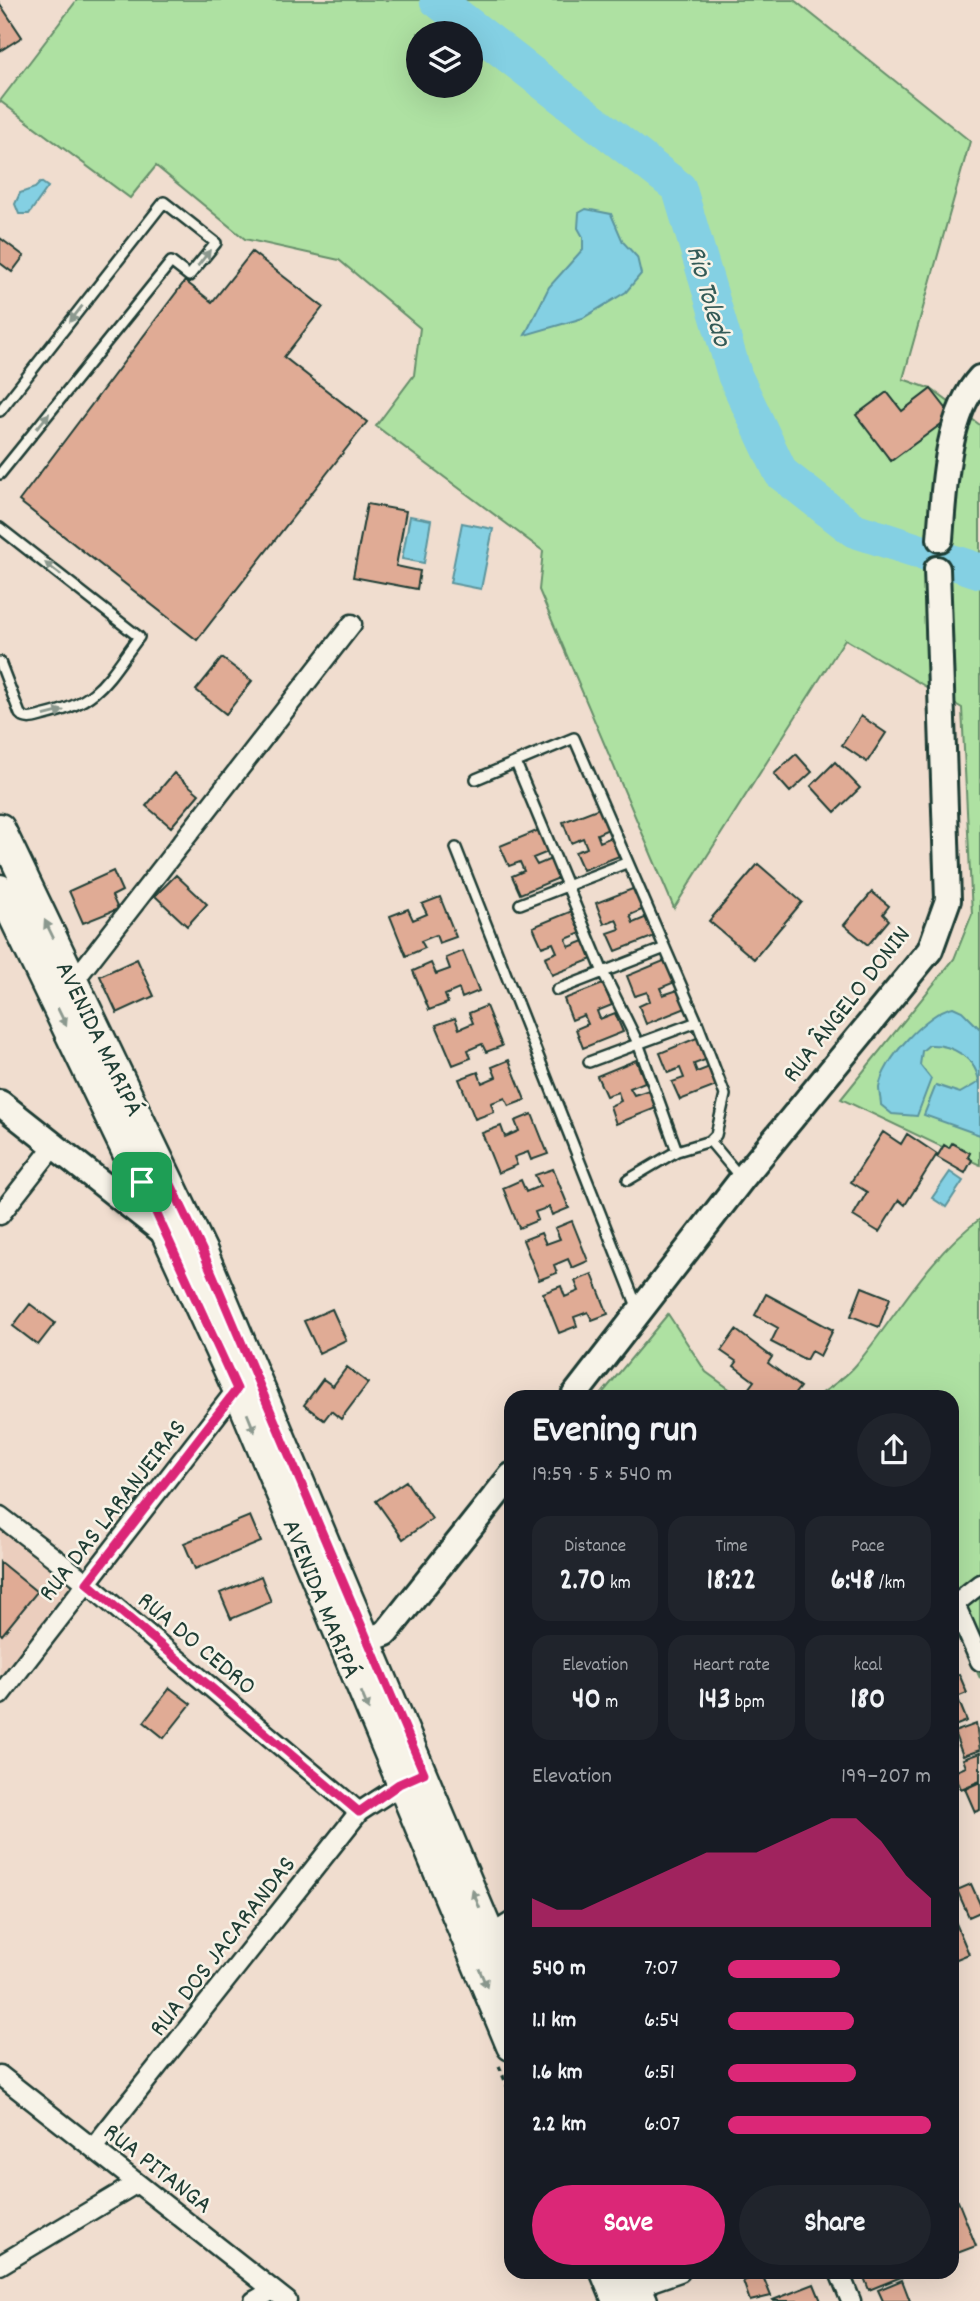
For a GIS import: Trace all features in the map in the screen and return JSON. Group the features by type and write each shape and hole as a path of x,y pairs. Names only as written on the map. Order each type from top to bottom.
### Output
{"main road":[{"name":"AVENIDA MARIPÁ","path":"0,828 74,981 154,1179"},
{"name":"AVENIDA MARIPÁ","path":"0,889 178,1229 247,1385 412,1779 504,1968"},
{"name":"AVENIDA MARIPÁ","path":"490,1935 504,2009"}],"street":[{"path":"937,569 944,493 958,418 980,378"},
{"name":"RUA ÂNGELO DONIN","path":"579,1390 742,1180 930,950 948,900 937,569"},
{"path":"74,981 352,624"},
{"path":"0,1103 54,1146 178,1229"},
{"path":"0,1215 54,1146"},
{"name":"RUA DAS LARANJEIRAS","path":"0,1695 247,1385"},
{"path":"356,1644 386,1633 504,1485"},
{"name":"RUA DO CEDRO","path":"0,1516 87,1583 359,1812"},
{"path":"959,1600 980,1584"},
{"path":"959,1617 980,1661"},
{"name":"RUA DOS JACARANDAS","path":"93,2148 359,1812 412,1779"},
{"name":"RUA PITANGA","path":"4,2083 93,2148 280,2295"},
{"path":"0,2265 137,2183"},
{"path":"624,2288 656,2279"},
{"path":"842,2279 851,2301"},
{"path":"254,2301 280,2295"}],"lane":[{"path":"0,411 164,202 216,243 189,276 171,262 0,474"},
{"path":"0,528 139,637 94,696 73,707 30,719 20,714 0,662"},
{"path":"477,779 574,738 697,1022 725,1095 716,1135 710,1142 677,1151 628,1180"},
{"path":"516,763 603,972 638,1043 677,1151"},
{"path":"456,848 640,1314"},
{"path":"520,904 626,863"},
{"path":"557,990 664,948"},
{"path":"589,1062 697,1022"},
{"path":"710,1142 742,1180"}],"shaded area":[{"path":"0,1527 75,1586 0,1683"}],"green space":[{"path":"77,0 794,0 970,141 903,379 931,389 980,425 980,1165 841,1099 954,959 972,914 962,708 845,639 674,908 539,590 543,551 376,426 414,375 420,328 339,260 245,239 156,166 130,198 0,101"},
{"path":"980,1219 980,1678 959,1633 959,1390 827,1390 852,1369 928,1269 961,1234"},
{"path":"668,1314 706,1372 731,1390 605,1390"}],"water":[{"path":"41,182 48,187 29,214 19,214 15,204 20,193 35,188"},
{"path":"586,209 611,214 623,242 637,257 641,274 626,292 583,318 525,335 549,287 583,249 583,237 578,228 579,213"},
{"path":"410,516 431,520 424,563 402,559"},
{"path":"462,523 493,529 481,589 450,583"},
{"path":"953,1007 962,1011 980,1029 980,1135 924,1115 936,1085 960,1093 979,1082 968,1059 946,1047 929,1045 922,1051 920,1065 931,1079 917,1116 892,1114 881,1105 879,1088 882,1077 897,1052 907,1039 931,1018"},
{"path":"950,1172 963,1181 946,1207 932,1198"}],"building":[{"path":"0,4 22,37 0,51"},
{"path":"0,238 24,256 12,272 0,263"},
{"path":"252,252 323,307 284,357 367,422 197,640 19,501 185,281 212,302"},
{"path":"931,389 952,416 891,461 856,415 887,392 902,411"},
{"path":"367,504 406,511 396,566 420,571 417,589 353,577"},
{"path":"222,658 252,681 226,714 196,690"},
{"path":"861,716 886,733 867,762 842,745"},
{"path":"796,754 812,772 790,792 774,774"},
{"path":"835,762 860,788 835,812 811,786"},
{"path":"174,773 199,794 171,827 146,806"},
{"path":"602,807 611,828 597,834 600,842 614,836 622,855 583,870 575,852 587,848 583,838 571,843 563,822"},
{"path":"539,830 548,852 533,858 537,865 551,859 559,878 520,894 512,876 524,871 520,862 509,866 500,846"},
{"path":"758,864 802,902 754,959 709,921"},
{"path":"113,871 122,891 112,896 118,909 83,923 69,891"},
{"path":"176,875 207,904 187,926 155,896"},
{"path":"635,888 644,909 630,915 633,923 647,917 655,936 616,951 608,933 620,929 616,919 604,924 596,903"},
{"path":"872,892 889,906 883,914 889,920 868,945 844,925"},
{"path":"440,897 456,937 439,943 436,935 421,941 425,948 406,956 390,916 408,909 413,920 427,914 422,904"},
{"path":"572,911 581,933 566,939 569,947 584,941 592,959 552,975 545,957 557,952 553,943 542,947 533,927"},
{"path":"463,951 479,991 462,998 459,989 445,995 448,1003 429,1010 413,971 431,963 436,974 450,969 446,958"},
{"path":"137,959 154,996 117,1013 100,976"},
{"path":"666,960 675,982 660,988 663,995 678,990 686,1008 646,1024 639,1006 650,1001 647,992 635,996 627,976"},
{"path":"603,984 612,1005 597,1011 600,1019 615,1013 623,1032 583,1048 576,1029 588,1024 584,1015 572,1020 564,999"},
{"path":"486,1006 502,1046 486,1052 482,1044 468,1050 471,1058 453,1065 436,1025 455,1018 459,1029 473,1023 469,1013"},
{"path":"699,1037 708,1059 694,1064 697,1072 712,1066 719,1085 680,1100 672,1082 684,1078 680,1068 668,1073 660,1053"},
{"path":"509,1060 525,1100 509,1106 505,1098 491,1103 494,1112 475,1119 459,1079 478,1072 482,1083 496,1077 492,1067"},
{"path":"636,1060 645,1082 630,1088 634,1095 649,1090 656,1108 616,1124 610,1106 621,1101 618,1092 606,1096 597,1076"},
{"path":"532,1114 548,1154 531,1160 528,1152 514,1157 517,1165 498,1173 482,1133 501,1126 505,1137 519,1131 515,1121"},
{"path":"883,1132 901,1144 907,1134 937,1154 905,1205 899,1200 879,1232 853,1216 867,1192 851,1182"},
{"path":"952,1143 970,1153 968,1157 972,1160 965,1173 937,1157 944,1145 949,1148"},
{"path":"553,1169 569,1208 552,1215 549,1207 535,1212 538,1220 519,1228 503,1188 521,1180 526,1192 540,1186 535,1175"},
{"path":"572,1221 588,1261 572,1268 568,1259 554,1265 557,1273 539,1280 523,1240 541,1233 546,1244 560,1239 555,1228"},
{"path":"592,1274 608,1314 592,1320 588,1312 574,1317 577,1326 559,1333 543,1293 561,1286 565,1297 579,1291 575,1281"},
{"path":"862,1287 890,1298 879,1327 851,1316"},
{"path":"766,1294 833,1330 820,1356 811,1351 806,1360 771,1342 778,1328 755,1315"},
{"path":"30,1304 55,1323 38,1345 13,1326"},
{"path":"332,1309 346,1340 319,1353 304,1321"},
{"path":"736,1330 772,1357 768,1363 800,1387 798,1390 747,1390 754,1381 734,1366 737,1362 721,1351"},
{"path":"347,1367 368,1383 341,1419 331,1411 324,1420 304,1405 323,1379 333,1386"},
{"path":"406,1481 432,1519 403,1539 376,1501"},
{"path":"250,1516 261,1542 195,1569 184,1543"},
{"path":"0,1562 37,1592 2,1635 0,1633"},
{"path":"261,1576 271,1602 231,1619 220,1593"},
{"path":"959,1674 967,1693 959,1696"},
{"path":"170,1688 191,1704 164,1738 144,1722"},
{"path":"959,1701 967,1721 959,1724"},
{"path":"976,1724 980,1750 963,1756 959,1745 959,1730"},
{"path":"980,1753 980,1781 961,1789 959,1770 966,1767 963,1759"},
{"path":"980,1782 980,1810 975,1812 965,1789"},
{"path":"971,1884 980,1904 980,1912 969,1917 959,1889"},
{"path":"959,1930 969,1954 959,1958"},
{"path":"959,2204 976,2246 959,2252"},
{"path":"764,2279 771,2296 750,2301 743,2281"},
{"path":"865,2279 896,2279 869,2290"},
{"path":"902,2280 910,2301 883,2301 878,2290"},
{"path":"814,2284 821,2301 773,2300"}],"waterway":[{"name":"Rio Toledo","path":"437,0 679,188 735,376 781,473 854,530 980,571"}],"route":[{"path":"167,1176 190,1224 424,1773 399,1784 359,1812 87,1583 237,1389 142,1182 153,1187 161,1185 167,1176"}]}
